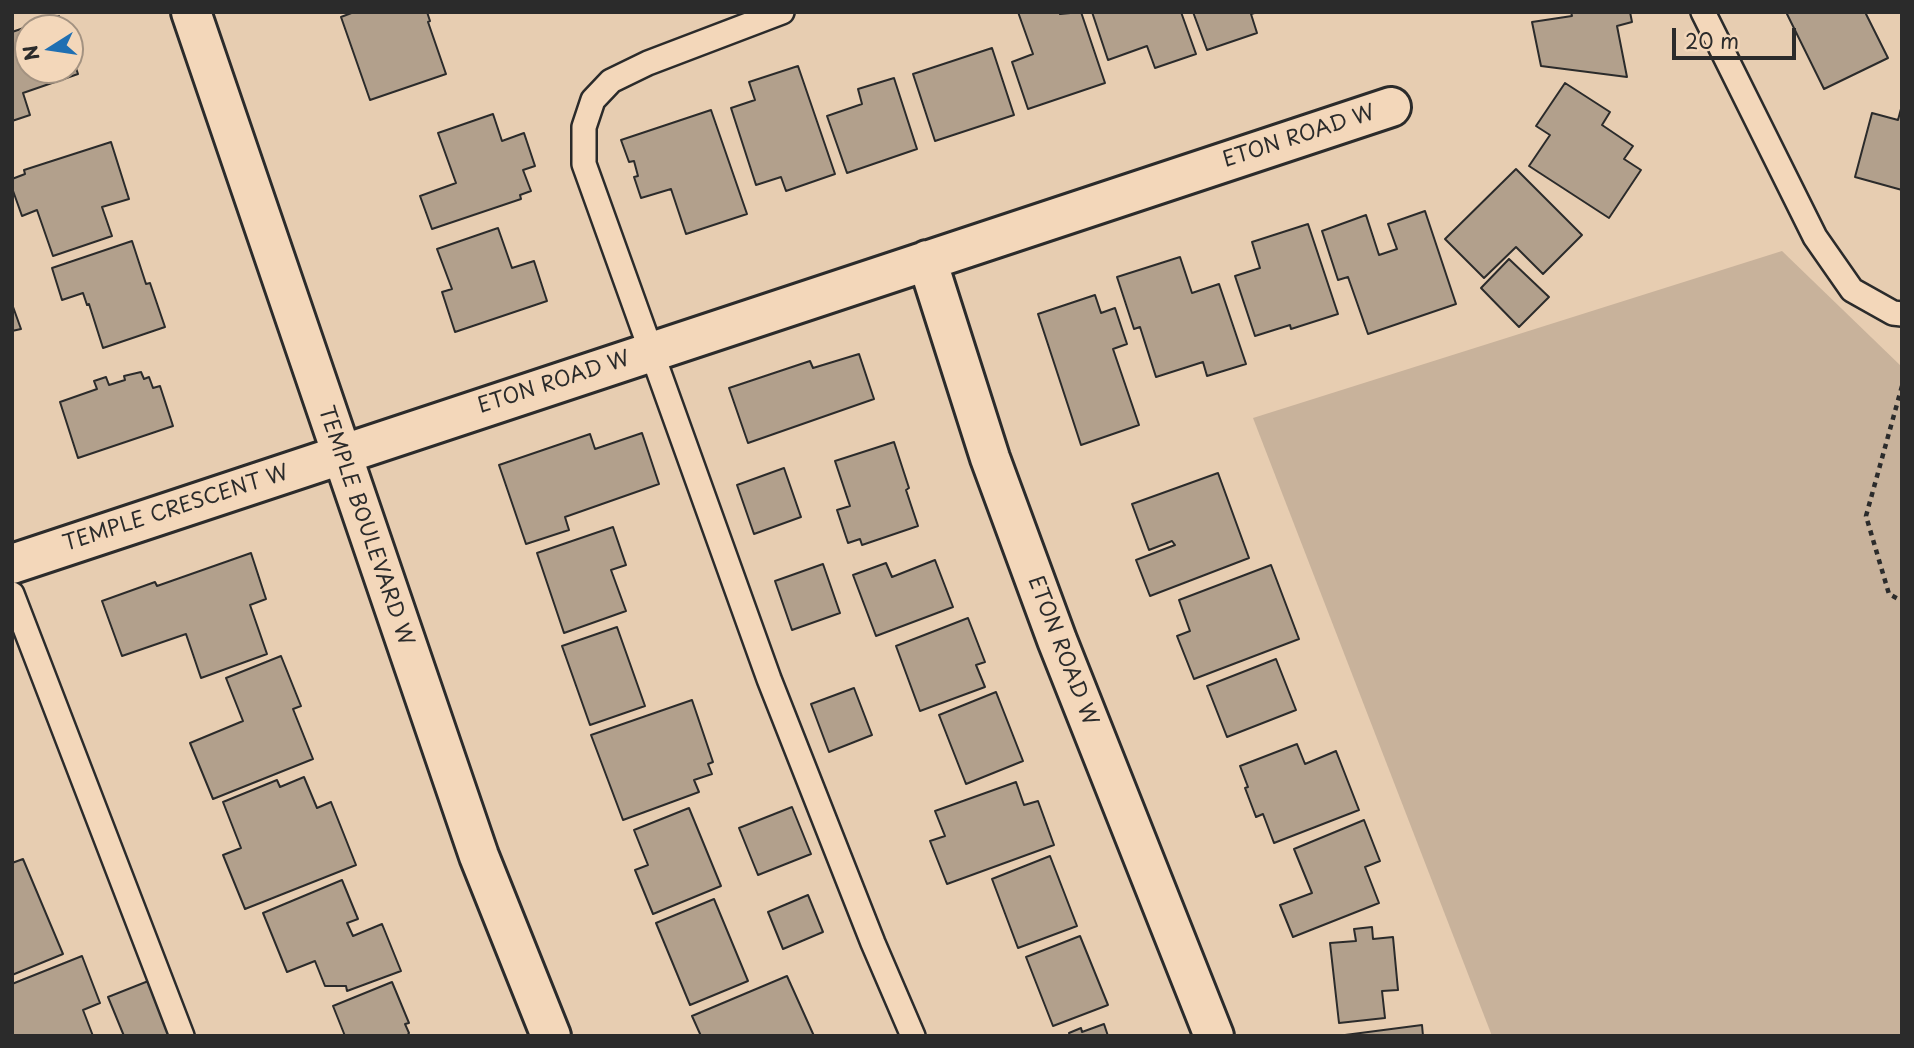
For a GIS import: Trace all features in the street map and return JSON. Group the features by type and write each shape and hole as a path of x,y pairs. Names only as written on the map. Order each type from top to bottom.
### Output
{"street":[{"name":"TEMPLE BOULEVARD W","path":"191,12 479,856 551,1036"},
{"name":"ETON ROAD W","path":"340,454 1391,107"},
{"name":"ETON ROAD W","path":"927,260 990,458 1052,627 1214,1036"},
{"name":"TEMPLE CRESCENT W","path":"12,564 340,454"}],"lane":[{"path":"782,12 648,63 611,80 593,100 584,127 584,164 769,679 873,943 913,1036"},
{"path":"1703,12 1815,237 1852,290 1893,313 1902,314"},
{"path":"12,594 182,1036"}],"path":[{"path":"1902,386 1866,516 1889,594 1902,601"}],"shaded area":[{"path":"1782,251 1902,367 1902,1036 1492,1036 1253,418"}],"building":[{"path":"354,12 427,12 446,74 370,100 341,17"},
{"path":"1018,12 1081,12 1105,83 1028,109 1012,62 1033,54"},
{"path":"1092,12 1181,12 1196,54 1155,68 1147,46 1108,60"},
{"path":"1193,12 1258,12 1251,14 1257,33 1207,50"},
{"path":"1571,12 1630,12 1632,22 1617,26 1627,77 1541,66 1532,22 1572,16"},
{"path":"1786,12 1865,12 1888,58 1824,89"},
{"path":"14,31 14,84 49,84 23,93 30,115 12,121"},
{"path":"992,48 1014,115 935,141 913,74"},
{"path":"798,66 835,174 786,191 781,177 756,185 731,108 755,100 749,82"},
{"path":"894,78 917,149 847,173 827,116 862,104 858,89"},
{"path":"1565,83 1610,112 1602,125 1633,146 1624,159 1641,170 1609,218 1529,166 1550,135 1536,126"},
{"path":"1902,105 1902,190 1855,177 1872,113 1898,120"},
{"path":"711,110 747,214 686,234 671,189 641,198 634,177 638,176 634,161 629,162 621,140"},
{"path":"493,114 502,141 524,133 535,166 523,170 531,191 520,195 521,199 432,229 420,196 456,183 438,133"},
{"path":"111,142 129,199 102,207 112,236 53,256 37,210 22,216 12,188 12,179 25,174 24,170"},
{"path":"1516,169 1582,235 1543,274 1516,247 1484,278 1445,239"},
{"path":"1425,211 1456,304 1368,334 1348,277 1338,280 1322,231 1366,215 1379,255 1397,249 1388,224"},
{"path":"1308,224 1338,314 1291,329 1290,325 1255,336 1235,276 1260,268 1252,242"},
{"path":"498,228 512,268 534,261 547,301 455,332 442,292 452,289 437,249"},
{"path":"132,241 146,284 150,283 165,327 103,348 83,293 62,300 52,268"},
{"path":"1180,257 1192,293 1219,284 1246,364 1207,376 1203,362 1156,377 1140,327 1134,329 1117,277"},
{"path":"1509,259 1549,297 1519,327 1481,288"},
{"path":"1095,295 1101,313 1115,308 1127,344 1113,349 1139,425 1081,445 1038,314"},
{"path":"12,304 21,329 12,331"},
{"path":"859,354 874,399 748,443 729,388 810,361 813,368"},
{"path":"141,372 144,379 149,377 153,388 160,386 173,426 78,458 60,402 97,389 94,381 106,377 109,385 125,380 124,376"},
{"path":"642,433 659,484 565,517 569,530 526,544 499,465 590,434 595,449"},
{"path":"894,442 918,526 862,545 860,539 848,543 837,510 850,506 835,461"},
{"path":"784,468 801,517 754,534 737,485"},
{"path":"1218,473 1249,558 1150,596 1136,560 1175,545 1172,541 1149,550 1132,504"},
{"path":"613,527 626,565 611,570 626,611 564,633 537,553"},
{"path":"251,553 266,599 250,605 267,654 201,678 186,634 122,656 102,601 155,582 157,586"},
{"path":"935,560 953,607 876,636 853,575 886,563 892,577"},
{"path":"823,564 840,613 792,630 775,581"},
{"path":"1271,565 1299,639 1194,679 1177,636 1190,631 1179,600"},
{"path":"968,618 985,662 976,665 985,687 920,711 896,646"},
{"path":"617,627 645,706 590,725 562,646"},
{"path":"281,656 301,706 293,709 313,759 213,799 190,743 243,721 226,678"},
{"path":"1276,659 1296,710 1227,737 1207,686"},
{"path":"854,688 872,735 829,752 811,704"},
{"path":"996,692 1023,761 966,784 939,715"},
{"path":"692,700 713,762 708,764 712,774 694,780 699,792 623,820 591,735"},
{"path":"1297,744 1305,764 1336,751 1359,810 1274,843 1263,814 1256,817 1240,766"},
{"path":"304,777 317,808 331,802 356,865 245,909 223,855 241,848 223,802 277,780 280,787"},
{"path":"1016,782 1024,805 1038,801 1054,845 947,884 930,841 945,836 935,811"},
{"path":"792,807 811,854 758,875 739,828"},
{"path":"689,808 721,886 653,914 635,870 648,865 634,830"},
{"path":"1364,820 1380,861 1365,867 1379,903 1293,937 1280,905 1312,893 1294,849"},
{"path":"1050,856 1077,926 1018,948 992,879"},
{"path":"23,859 63,954 12,975 12,863"},
{"path":"342,880 358,919 347,923 353,936 382,924 401,971 347,991 346,986 325,986 315,961 287,972 263,913"},
{"path":"808,895 823,932 783,949 768,912"},
{"path":"714,899 748,981 690,1005 656,923"},
{"path":"1372,927 1373,939 1393,937 1398,990 1382,991 1385,1018 1339,1023 1330,943 1356,941 1354,929"},
{"path":"1080,936 1108,1005 1053,1026 1026,957"},
{"path":"82,956 100,1003 83,1010 93,1036 12,1036 12,984"},
{"path":"787,976 814,1036 701,1036 692,1016"},
{"path":"156,978 178,1032 168,1036 124,1036 108,997"},
{"path":"392,982 409,1023 405,1024 409,1033 407,1036 345,1036 333,1006"},
{"path":"1104,1024 1108,1036 1070,1036 1069,1033 1081,1028 1082,1032"},
{"path":"1422,1025 1423,1036 1327,1036 1345,1035"}]}
